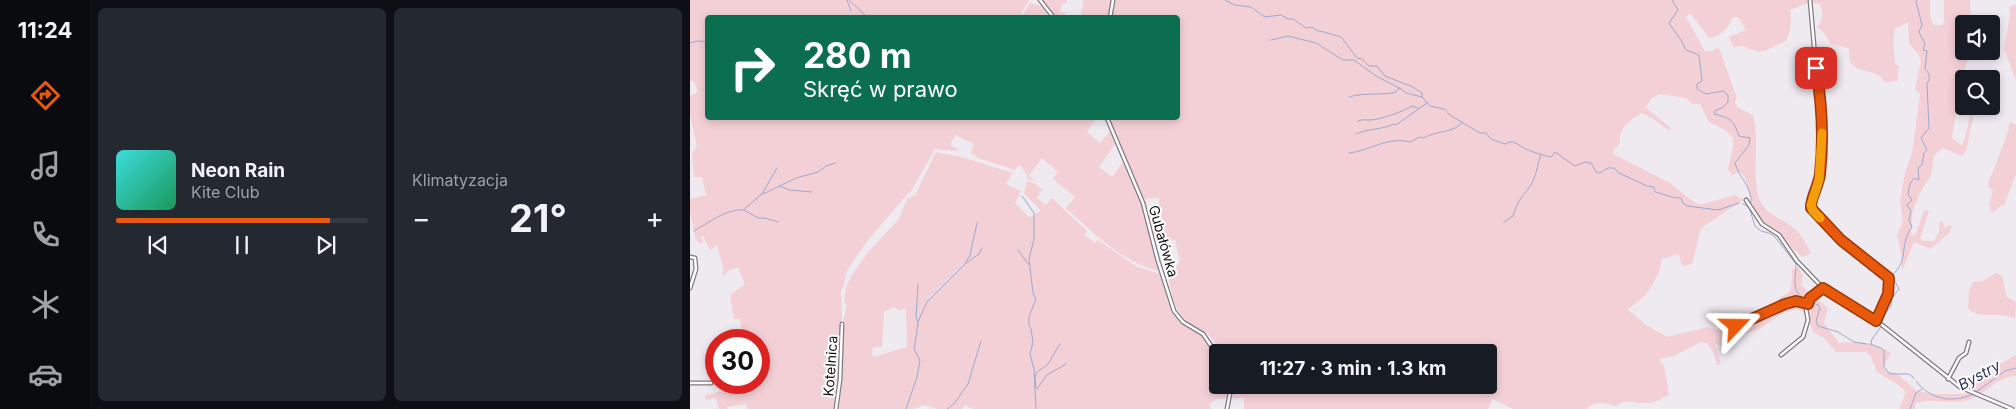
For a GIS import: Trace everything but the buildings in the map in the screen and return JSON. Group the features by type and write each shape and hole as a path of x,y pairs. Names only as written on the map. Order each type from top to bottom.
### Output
{"street":[{"path":"1040,0 1052,15"},
{"path":"1110,15 1113,0"},
{"path":"1810,0 1811,26 1823,118 1819,180 1811,205 1813,211 1841,240 1889,278 1888,294 1876,321"},
{"name":"Gubałówka","path":"1108,120 1143,203 1174,311 1183,322 1203,334 1210,344"},
{"path":"1746,200 1762,224 1779,235 1797,261 1823,288 1899,337 1960,388 2012,409"},
{"path":"690,288 696,266 696,260 692,257"},
{"path":"1781,355 1803,336 1808,320 1806,308 1810,298 1823,288"},
{"path":"1736,326 1785,304 1796,301 1808,304"},
{"name":"Kotelnica","path":"836,409 840,380 842,324"},
{"path":"1948,379 1959,358 1966,353 1969,342"},
{"path":"690,383 705,383"},
{"path":"1227,409 1230,394"}],"shaded area":[{"path":"690,0 1029,0 1020,15 705,15 705,120 1095,120 1087,132 1100,143 1111,130 1115,144 1099,167 1112,177 1123,162 1142,203 1160,271 1133,261 1109,246 1066,208 1075,197 1053,179 1058,172 1042,158 1029,175 1034,181 1027,179 1028,176 1019,164 1015,170 978,158 971,153 974,144 955,135 950,145 958,149 957,151 935,149 910,193 869,239 847,272 841,291 842,340 838,364 839,389 835,409 747,409 746,404 719,409 716,398 705,400 705,395 770,394 770,329 741,329 740,319 734,319 730,295 745,284 738,267 728,271 723,278 723,268 717,245 710,250 703,236 701,237 703,243 699,244 699,241 696,241 690,212 690,199 706,195 702,177 694,177 692,153 697,147 690,114 690,96 698,92 694,81 690,81"},
{"path":"1041,0 1067,0 1067,3 1062,3 1060,12 1065,13 1064,15 1053,15"},
{"path":"1084,0 1111,0 1109,15 1081,15"},
{"path":"1114,0 1930,0 1930,15 1933,25 1942,25 1944,21 1944,0 1970,0 1971,15 1955,15 1955,60 1968,60 1965,70 1955,70 1956,115 1952,138 1961,145 1964,142 1970,115 1974,115 1966,151 1962,156 1942,148 1934,156 1931,175 1919,195 1912,213 1911,235 1913,236 1916,233 1924,211 1927,210 1929,212 1920,238 1923,241 1934,241 1939,232 1940,221 1943,222 1944,228 1952,226 1950,232 1931,249 1914,242 1902,271 1902,258 1897,235 1903,221 1900,201 1905,173 1912,153 1920,94 1915,89 1921,61 1918,53 1909,44 1908,22 1895,29 1893,40 1895,63 1899,67 1897,81 1885,82 1877,74 1858,69 1852,64 1848,48 1831,44 1824,33 1817,27 1821,22 1822,16 1822,9 1819,3 1805,4 1790,10 1791,26 1786,41 1764,51 1757,52 1745,46 1733,47 1729,37 1746,30 1738,17 1733,17 1721,33 1709,38 1690,13 1686,17 1705,51 1713,51 1718,47 1737,98 1735,102 1738,108 1753,115 1756,137 1756,185 1762,204 1769,212 1798,232 1811,253 1803,257 1789,246 1777,231 1760,219 1755,211 1745,177 1740,172 1732,175 1728,169 1733,148 1733,138 1725,130 1709,122 1700,104 1692,104 1686,98 1659,94 1651,99 1646,108 1671,128 1670,131 1642,113 1623,129 1620,143 1613,154 1670,183 1700,205 1735,195 1743,200 1701,228 1692,264 1682,266 1679,254 1662,259 1654,282 1646,294 1627,309 1646,325 1667,337 1707,327 1723,331 1734,331 1774,312 1772,305 1790,290 1792,270 1799,267 1803,277 1801,285 1828,308 1824,323 1839,343 1866,343 1885,349 1891,353 1883,367 1886,371 1896,373 1917,391 1935,394 1967,394 1973,375 1990,379 1998,365 2016,355 2016,376 2004,379 1977,396 1964,401 1923,401 1916,403 1915,409 1899,409 1906,392 1877,372 1870,355 1865,352 1836,352 1824,338 1814,333 1805,313 1797,309 1783,313 1759,329 1745,334 1725,347 1715,344 1721,364 1717,365 1714,354 1707,343 1701,342 1674,356 1660,359 1661,364 1664,366 1669,395 1650,403 1624,402 1616,406 1597,403 1587,409 1513,409 1493,399 1488,409 1244,409 1244,398 1231,398 1232,394 1497,394 1497,344 1216,344 1208,334 1190,323 1180,314 1173,298 1168,275 1180,261 1175,240 1165,241 1163,235 1154,236 1148,214 1160,215 1159,198 1143,199 1110,120 1180,120 1180,15 1112,15"},
{"path":"1029,3 1042,6 1047,15 1023,15"},
{"path":"2015,5 2016,80 2004,49 2010,14 2009,7"},
{"path":"2010,122 2016,125 2016,174 2004,205 2000,206 1993,213 1989,206 1993,190 1989,188 1988,184"},
{"path":"936,152 962,157 1012,173 1006,184 1021,191 1015,203 1029,217 1041,211 1024,193 1027,181 1036,184 1042,190 1037,198 1046,205 1052,198 1087,231 1084,235 1095,243 1098,240 1137,267 1161,274 1174,314 1209,344 1209,394 1229,394 1227,398 1216,399 1209,404 1211,409 973,409 965,405 962,409 937,409 925,405 913,409 838,409 842,388 843,322 847,305 844,300 846,288 851,276 870,250 899,219 907,199 915,195","holes":["893,307 899,310 906,309 907,347 873,357 872,348 882,346 884,312"]},
{"path":"1996,273 2001,275 2007,297 2016,302 2015,319 2003,315 1978,314 1968,308 1969,290 1973,282 1983,281"}],"waterway":[{"path":"847,0 851,11"},
{"path":"849,0 865,15"},
{"path":"1225,0 1235,5 1251,7 1265,17 1281,15 1288,19 1293,19 1306,28 1312,27 1318,31 1341,37 1357,58 1362,59 1369,66 1377,66 1385,76 1413,87 1422,93 1422,97"},
{"path":"1672,0 1678,10 1669,23 1686,50 1699,55 1702,81 1697,84 1697,89 1706,94 1723,91 1728,95 1728,102 1722,108 1716,110 1714,114 1730,120 1739,136 1750,138 1749,145 1735,163 1747,187 1751,203"},
{"path":"1882,323 1883,316 1891,306 1892,298 1899,289 1893,274 1901,264 1908,233 1912,227 1909,220 1911,211 1907,205 1912,200 1908,194 1910,184 1914,178 1919,180 1918,169 1927,150 1921,138 1929,128 1927,84 1929,76 1925,69 1927,51 1923,50 1925,44 1919,32 1922,25 1917,0"},
{"path":"1271,40 1288,36 1316,43 1343,60 1354,60 1376,76 1406,93 1422,97 1430,106 1444,109 1451,116 1480,133 1486,133 1491,139 1505,144 1513,142 1549,157 1555,152 1575,166 1585,162 1591,163 1596,172 1600,173 1608,168 1614,168 1619,173 1647,186 1654,187 1655,192 1681,198 1687,206 1718,210 1739,203"},
{"path":"690,43 705,42"},
{"path":"1349,97 1396,92 1399,88"},
{"path":"1356,134 1393,124 1396,125 1427,103"},
{"path":"1358,121 1386,117 1412,106 1418,108"},
{"path":"1349,153 1386,142 1410,142 1420,137 1424,138 1449,130 1463,122"},
{"path":"1504,222 1513,216 1519,201 1533,181 1541,154"},
{"path":"763,194 796,178 818,172 826,166 835,163"},
{"path":"694,231 724,214 743,210 762,194 777,168"},
{"path":"779,186 790,190 812,192"},
{"path":"1022,196 1034,213 1034,239 1029,259 1033,293 1036,299 1029,317 1029,325 1033,342 1030,354 1034,369 1036,409"},
{"path":"1743,204 1749,207 1755,226 1775,237 1796,264 1796,289 1807,300"},
{"path":"744,210 758,218 778,222"},
{"path":"966,262 970,255 977,223"},
{"path":"906,409 917,377 920,360 914,349 918,322 927,302 966,263 979,254 982,248"},
{"path":"1018,250 1029,265"},
{"path":"918,284 916,317 918,322"},
{"path":"1811,302 1820,308 1816,321 1818,326 1838,332 1854,342 1867,344"},
{"path":"1871,344 1872,339 1881,327"},
{"path":"947,409 954,404 968,384 981,341"},
{"path":"1036,388 1035,376 1038,371 1047,365 1060,344"},
{"path":"1870,344 1884,351 1884,367 1890,374 1909,374 1914,378"},
{"path":"1037,389 1047,375 1066,364"},
{"name":"Bystry","path":"1976,392 2005,371 2016,368"},
{"name":"Bystry","path":"1916,381 1927,392 1942,398 1957,399 1973,394"},
{"path":"1910,409 1916,393 1922,389"}],"slow traffic":[{"path":"1820,218 1813,211 1811,205 1812,198 1818,188 1822,155 1822,133"}],"route":[{"path":"1736,326 1785,304 1796,301 1808,304 1810,298 1823,288 1876,321 1888,294 1889,278 1877,271 1862,256 1841,240 1811,208 1812,198 1818,188 1822,155 1823,118 1816,68"}]}
